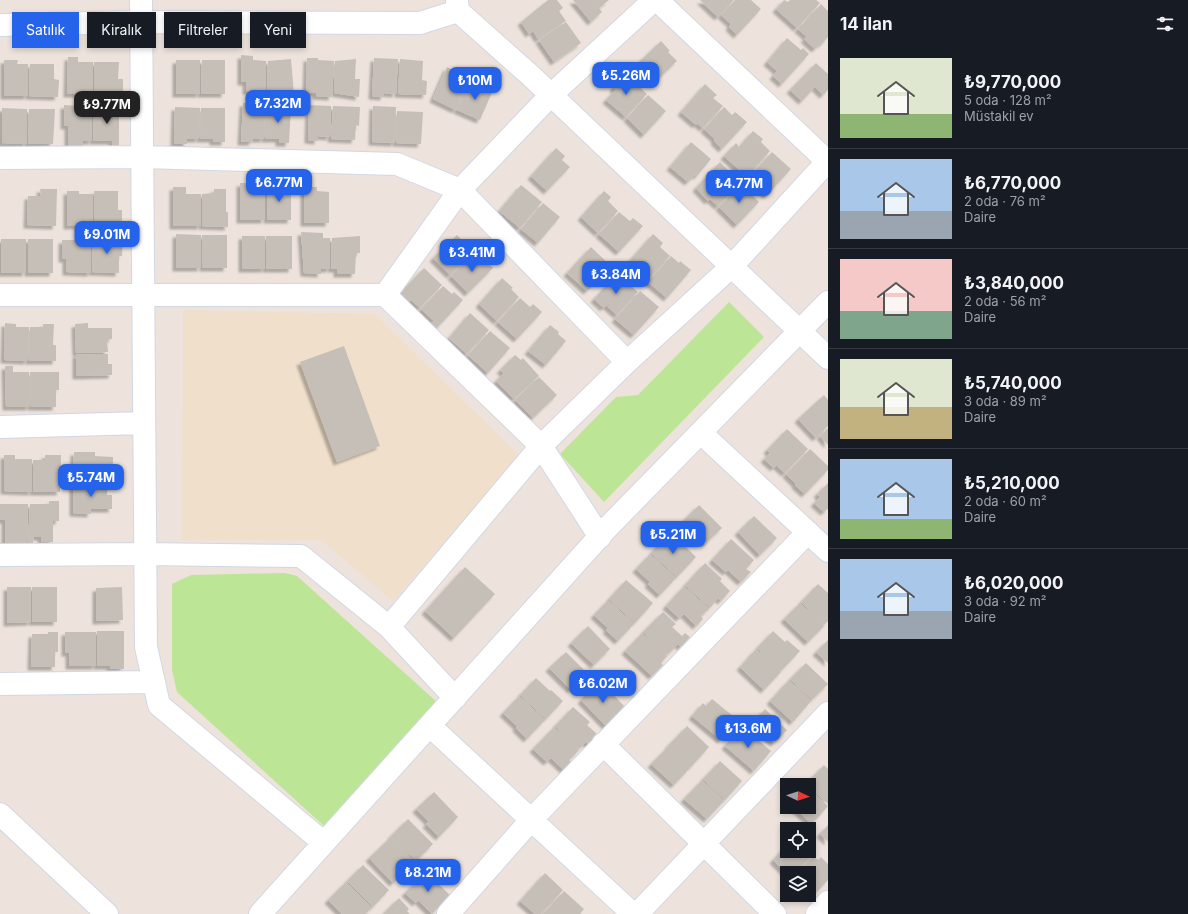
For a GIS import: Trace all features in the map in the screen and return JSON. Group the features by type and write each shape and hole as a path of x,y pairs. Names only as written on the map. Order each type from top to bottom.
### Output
{"street":[{"path":"140,12 141,0"},
{"path":"385,295 460,190 551,95 656,0 828,161 731,267 627,362 541,446 389,627"},
{"path":"156,22 420,23 458,6 828,358"},
{"path":"0,25 87,23"},
{"path":"140,48 146,647 159,705 324,843"},
{"path":"0,158 142,157 397,164 460,190 627,362"},
{"path":"0,295 385,295 541,446 600,537"},
{"path":"260,914 600,537 828,302"},
{"path":"0,427 144,423"},
{"path":"701,433 828,551"},
{"path":"448,914 531,820 808,532"},
{"path":"0,555 145,554 301,556 389,627 455,698"},
{"path":"0,684 154,682"},
{"path":"637,914 828,713"},
{"path":"430,726 633,914"},
{"path":"603,744 775,914"},
{"path":"0,814 107,914"},
{"path":"817,914 828,902"}],"shaded area":[{"path":"183,310 375,314 519,455 393,601 321,540 182,540"}],"green space":[{"path":"729,302 764,337 604,502 560,454 616,397 638,395"},
{"path":"285,573 297,576 438,703 324,826 177,692 172,670 172,584 191,575"}],"building":[{"path":"548,0 557,0 563,8 559,11 566,21 538,39 533,31 529,34 521,22"},
{"path":"573,0 609,0 599,8 602,12 591,22"},
{"path":"700,0 734,0 718,17"},
{"path":"735,0 751,0 761,9 737,35 729,27 731,24 721,15"},
{"path":"784,0 788,2 790,0 816,0 820,3 797,28 776,9"},
{"path":"821,4 828,11 828,37 815,49 804,39 807,37 798,29"},
{"path":"566,22 581,43 554,62 539,40"},
{"path":"787,38 801,50 803,48 809,54 782,84 773,76 777,71 767,62"},
{"path":"661,41 670,51 668,52 677,61 653,84 635,66"},
{"path":"241,55 253,56 253,60 266,61 266,92 246,91 246,82 241,82"},
{"path":"68,57 78,57 78,62 93,62 93,94 67,94"},
{"path":"307,58 318,58 318,60 334,61 332,97 316,96 316,93 306,93"},
{"path":"374,58 398,59 396,94 384,93 384,97 372,96"},
{"path":"291,59 294,95 267,92 268,61"},
{"path":"356,59 355,79 360,79 359,97 334,93 335,61"},
{"path":"400,59 423,61 422,80 427,81 426,95 398,94"},
{"path":"4,60 18,60 17,64 28,64 28,96 4,96"},
{"path":"176,60 200,60 200,94 176,94"},
{"path":"202,60 225,60 225,94 201,94"},
{"path":"94,62 119,62 118,79 123,79 123,94 94,94"},
{"path":"816,63 828,74 828,90 823,95 815,87 802,101 790,90"},
{"path":"30,64 54,64 54,79 59,80 58,97 29,96"},
{"path":"447,67 457,72 455,76 468,82 456,110 433,99"},
{"path":"625,74 647,94 626,117 606,100 615,90 613,88"},
{"path":"470,82 481,88 483,86 493,90 480,120 457,110"},
{"path":"705,84 717,95 713,98 723,106 703,128 697,123 696,125 681,112"},
{"path":"648,95 666,111 644,135 627,118"},
{"path":"243,103 257,103 256,106 265,106 264,139 253,139 252,142 241,142"},
{"path":"64,105 92,107 92,141 83,141 83,147 68,147 68,126 64,126"},
{"path":"309,105 331,106 330,137 318,136 318,141 308,140"},
{"path":"266,106 291,107 289,143 279,143 279,139 265,139"},
{"path":"333,106 360,107 359,126 356,125 355,140 331,139"},
{"path":"373,106 396,107 395,143 372,142"},
{"path":"94,107 119,108 119,146 112,146 112,141 93,141"},
{"path":"175,107 200,108 199,139 187,139 187,144 174,144"},
{"path":"724,107 732,115 735,112 747,122 722,149 714,141 715,139 704,129"},
{"path":"2,108 27,109 27,144 2,143"},
{"path":"201,108 225,108 225,142 213,142 213,139 200,139"},
{"path":"29,109 55,109 53,144 28,144"},
{"path":"397,111 423,112 421,144 396,143"},
{"path":"753,131 763,139 761,142 770,151 747,177 724,156 736,143 739,147"},
{"path":"691,142 711,159 697,176 695,175 688,182 670,167"},
{"path":"556,148 565,156 562,160 570,167 547,191 531,176"},
{"path":"772,152 791,169 767,195 748,178"},
{"path":"720,162 740,183 718,206 710,199 708,201 696,188"},
{"path":"240,183 254,183 254,189 265,189 265,220 240,220"},
{"path":"741,184 759,202 737,225 719,207"},
{"path":"280,185 291,185 291,220 267,220 267,189 279,189"},
{"path":"521,185 542,202 520,228 499,211"},
{"path":"173,187 186,187 186,194 201,194 201,226 173,226"},
{"path":"304,187 317,187 317,191 329,192 329,223 304,223"},
{"path":"40,189 57,189 56,226 27,225 28,196 41,196"},
{"path":"214,189 226,189 226,212 228,212 228,227 202,226 202,194 214,193"},
{"path":"67,191 79,191 79,194 93,194 93,225 67,226"},
{"path":"94,191 118,191 118,210 122,210 122,225 95,225"},
{"path":"604,191 611,197 608,201 618,211 598,233 581,217"},
{"path":"543,203 560,217 538,243 521,229"},
{"path":"619,212 630,221 633,218 643,226 619,252 599,234"},
{"path":"301,232 323,233 323,238 330,238 330,269 321,269 321,274 304,273"},
{"path":"176,234 201,235 201,268 176,268"},
{"path":"653,234 663,243 660,247 670,256 647,281 626,265"},
{"path":"202,235 227,235 227,268 203,268"},
{"path":"457,235 472,254 450,275 433,258"},
{"path":"242,236 265,236 265,269 242,269"},
{"path":"266,236 292,236 292,269 266,269"},
{"path":"360,236 360,253 356,253 355,274 337,274 337,269 331,269 332,238"},
{"path":"112,237 123,237 122,256 119,256 119,273 92,272 93,240 111,240"},
{"path":"1,239 26,239 26,273 1,273"},
{"path":"28,239 53,239 53,273 28,273"},
{"path":"62,240 91,240 91,273 66,272 66,259 62,259"},
{"path":"591,247 611,266 587,291 567,273"},
{"path":"473,254 482,263 485,260 493,268 468,293 451,276"},
{"path":"671,256 691,270 667,298 648,282"},
{"path":"424,268 442,285 420,308 411,300 408,302 399,294"},
{"path":"617,274 638,292 617,315 606,305 604,308 594,299"},
{"path":"502,278 513,288 511,289 519,297 497,321 479,304"},
{"path":"443,286 452,294 454,292 463,300 436,329 430,324 434,321 421,309"},
{"path":"640,291 659,307 634,335 615,319"},
{"path":"520,298 530,307 533,304 542,312 517,339 498,322"},
{"path":"470,313 489,330 467,354 449,338"},
{"path":"5,323 16,324 16,327 29,327 28,361 4,360"},
{"path":"88,323 88,328 112,328 112,339 107,340 108,352 76,353 75,324"},
{"path":"43,324 54,324 53,345 56,345 56,361 29,361 30,327 43,327"},
{"path":"550,325 559,332 558,334 566,341 546,365 528,351"},
{"path":"490,331 510,348 488,373 468,355"},
{"path":"344,346 380,446 337,462 300,362"},
{"path":"76,354 108,354 108,364 112,364 112,375 76,376"},
{"path":"515,355 521,360 523,358 539,376 514,399 496,381 504,373 500,370"},
{"path":"5,366 13,366 13,372 29,372 30,407 6,407"},
{"path":"30,372 59,372 59,390 56,390 56,407 31,407"},
{"path":"539,377 557,395 533,418 515,400"},
{"path":"824,395 828,400 828,426 816,438 798,419"},
{"path":"828,428 828,445 820,436"},
{"path":"787,429 808,449 785,473 776,465 774,468 764,459 770,453 767,450"},
{"path":"810,449 828,466 828,470 805,494 786,474"},
{"path":"74,452 95,452 95,456 113,457 113,474 108,473 108,482 73,482"},
{"path":"4,455 15,455 15,459 32,459 32,492 4,491"},
{"path":"45,455 61,455 60,492 33,492 33,460 45,460"},
{"path":"828,483 828,510 827,509 824,512 814,503 820,497 817,494"},
{"path":"73,484 108,484 107,495 112,495 112,509 91,509 91,514 73,513"},
{"path":"49,501 59,501 59,521 53,521 53,542 41,542 41,537 34,537 33,543 28,543 30,504 49,504"},
{"path":"0,504 28,504 27,543 5,543 5,520 0,520"},
{"path":"699,505 722,528 705,544 683,521"},
{"path":"754,516 777,538 760,555 738,532"},
{"path":"669,534 683,547 684,545 696,557 677,577 651,553"},
{"path":"731,539 754,560 746,569 751,572 741,582 728,570 726,572 712,560"},
{"path":"650,554 676,578 660,595 648,584 650,582 636,569"},
{"path":"705,563 722,579 720,581 730,591 721,601 718,598 710,608 685,585"},
{"path":"465,567 495,594 454,638 425,611"},
{"path":"626,580 653,603 635,623 609,599"},
{"path":"818,584 828,593 828,621 824,625 801,602"},
{"path":"684,586 709,609 701,616 703,619 696,626 684,614 679,618 666,606"},
{"path":"7,587 31,587 31,622 7,623"},
{"path":"32,587 57,587 57,622 32,622"},
{"path":"122,587 123,620 96,621 96,588"},
{"path":"608,600 634,624 618,641 606,630 608,628 594,615"},
{"path":"800,603 824,626 808,642 784,619"},
{"path":"663,612 676,624 672,627 682,636 685,633 690,637 681,647 678,644 667,655 643,632"},
{"path":"588,626 610,649 594,665 571,643"},
{"path":"97,631 124,631 124,669 110,669 110,666 97,666"},
{"path":"773,631 785,642 787,640 800,651 781,671 757,648"},
{"path":"48,632 58,632 58,652 55,652 55,667 31,667 32,634 48,634"},
{"path":"65,632 96,632 96,666 69,666 69,653 65,653"},
{"path":"642,633 667,656 661,663 663,665 652,676 625,651"},
{"path":"828,640 828,663 816,652"},
{"path":"756,649 781,672 764,690 740,667"},
{"path":"566,652 588,674 571,690 549,668"},
{"path":"806,663 828,684 812,700 790,679"},
{"path":"536,678 563,701 546,719 520,695"},
{"path":"789,680 811,701 793,722 770,701"},
{"path":"600,681 625,707 606,726 581,700"},
{"path":"519,696 545,720 527,739 516,728 517,726 503,713"},
{"path":"712,699 738,720 721,740 692,716 703,703 706,706"},
{"path":"573,707 590,722 587,725 598,735 589,745 586,742 579,749 555,726"},
{"path":"765,709 787,730 774,743 752,723"},
{"path":"687,726 709,747 691,767 668,746"},
{"path":"554,727 579,750 569,760 571,762 564,770 551,758 547,762 533,749"},
{"path":"745,729 771,751 754,771 725,746 736,733 739,736"},
{"path":"668,747 690,768 674,785 651,764"},
{"path":"720,761 742,781 725,800 703,779"},
{"path":"824,765 828,769 828,804 816,793 816,778 812,778"},
{"path":"702,780 724,801 707,819 684,799"},
{"path":"434,792 458,817 439,837 426,824 429,822 416,809"},
{"path":"816,795 828,806 814,822 810,822 801,814 816,814"},
{"path":"408,819 433,844 416,861 391,836"},
{"path":"828,825 828,842 820,834"},
{"path":"391,837 415,862 393,883 369,858"},
{"path":"780,852 780,858 810,858 802,866 780,867 773,860"},
{"path":"821,857 828,864 828,880 816,893 816,866 804,866 811,858 816,858 818,860"},
{"path":"363,865 389,890 373,907 347,881"},
{"path":"426,872 450,895 432,914 418,900 416,903 405,893"},
{"path":"545,873 563,890 541,914 535,914 520,901"},
{"path":"346,882 372,908 365,914 342,914 328,900"},
{"path":"564,891 584,909 580,914 543,914"},
{"path":"399,898 409,909 407,911 410,914 383,914"}]}
